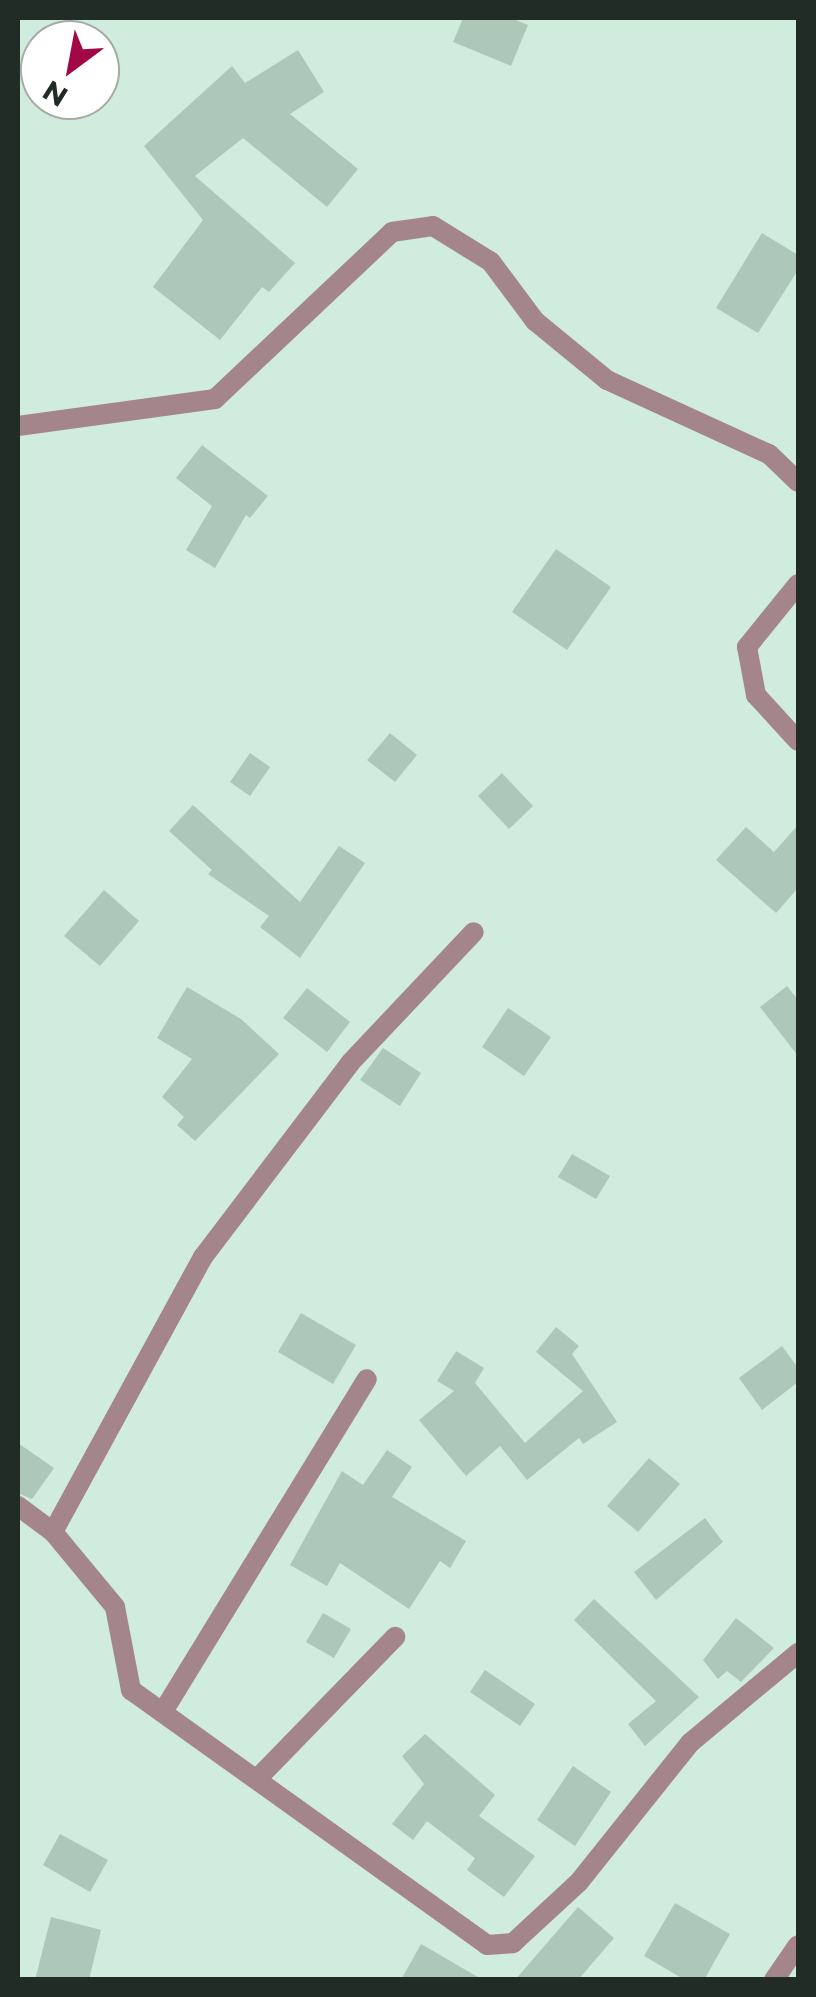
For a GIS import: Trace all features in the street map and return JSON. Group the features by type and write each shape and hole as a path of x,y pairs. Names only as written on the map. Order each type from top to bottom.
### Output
{"street":[{"path":"18,426 215,399 392,232 433,226 491,262 536,320 607,380 769,454 798,482"},
{"path":"798,584 747,646 756,695 798,741"},
{"path":"53,1532 203,1256 350,1063 474,932"},
{"path":"164,1710 367,1379"},
{"path":"18,1506 53,1532 115,1607 131,1690 164,1710 238,1772 258,1778 487,1946 513,1944 578,1882 690,1743 798,1654"},
{"path":"258,1778 394,1637"},
{"path":"774,1980 798,1945"}],"building":[{"path":"463,18 511,18 528,25 511,66 453,42"},
{"path":"298,50 324,92 290,114 358,169 327,207 243,138 195,176 295,263 269,292 262,287 220,340 153,287 203,220 144,146 232,66 245,83"},
{"path":"762,233 798,255 798,270 758,333 716,308"},
{"path":"202,445 268,496 250,518 246,515 215,568 186,550 212,506 176,478"},
{"path":"556,549 611,587 567,650 512,612"},
{"path":"390,733 417,755 395,782 367,760"},
{"path":"250,753 270,767 250,796 230,782"},
{"path":"502,773 533,806 509,829 478,796"},
{"path":"193,805 300,902 339,846 365,863 300,958 260,927 269,916 208,874 212,870 169,831"},
{"path":"798,825 798,888 776,913 716,860 746,827 774,852"},
{"path":"104,890 139,921 100,966 64,936"},
{"path":"787,986 798,1000 798,1056 760,1007"},
{"path":"187,987 241,1019 279,1054 195,1141 177,1125 184,1117 162,1097 192,1059 157,1038"},
{"path":"307,988 350,1022 327,1052 283,1018"},
{"path":"508,1008 551,1037 524,1076 482,1047"},
{"path":"383,1048 421,1073 400,1106 360,1080"},
{"path":"572,1154 610,1176 596,1199 558,1177"},
{"path":"301,1313 356,1345 333,1384 278,1352"},
{"path":"556,1327 579,1346 572,1354 617,1422 583,1444 579,1438 527,1480 500,1446 466,1476 419,1420 454,1391 437,1381 456,1351 484,1368 475,1383 525,1443 583,1391 536,1352"},
{"path":"782,1346 798,1368 798,1382 762,1410 739,1378"},
{"path":"18,1443 54,1468 32,1499 18,1493"},
{"path":"387,1450 412,1467 392,1497 466,1541 450,1568 440,1561 409,1609 340,1563 327,1586 290,1565 342,1471 363,1485"},
{"path":"649,1458 680,1484 638,1532 607,1506"},
{"path":"705,1518 723,1542 656,1600 634,1572"},
{"path":"594,1599 699,1697 645,1746 628,1724 656,1701 574,1620"},
{"path":"323,1613 351,1629 334,1658 306,1642"},
{"path":"736,1618 774,1648 741,1682 727,1671 718,1679 703,1660"},
{"path":"485,1670 535,1704 520,1726 470,1692"},
{"path":"425,1734 495,1795 479,1816 535,1856 504,1897 467,1870 475,1858 427,1821 413,1840 392,1824 424,1784 402,1756"},
{"path":"573,1766 611,1792 575,1846 537,1820"},
{"path":"60,1834 108,1860 90,1892 43,1865"},
{"path":"675,1903 730,1934 704,1980 685,1980 644,1956"},
{"path":"578,1907 614,1938 578,1980 515,1980"},
{"path":"51,1917 101,1930 89,1980 35,1980"},
{"path":"421,1944 483,1980 401,1980"}]}
